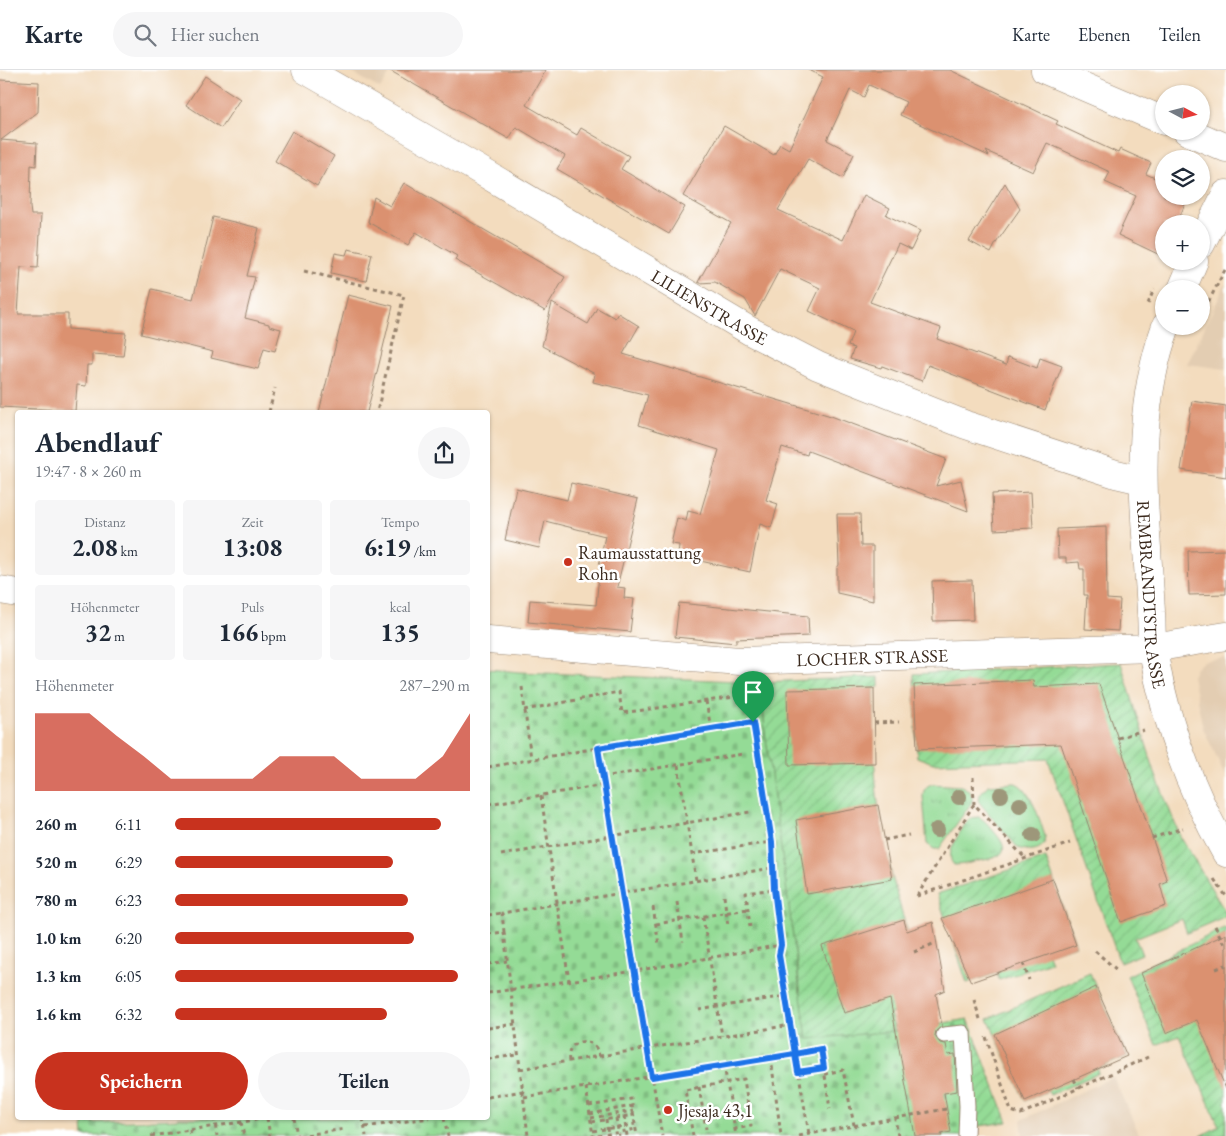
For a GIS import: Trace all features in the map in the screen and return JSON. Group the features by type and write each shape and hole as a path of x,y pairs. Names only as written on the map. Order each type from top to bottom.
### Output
{"street":[{"name":"LILIENSTRASSE","path":"306,70 750,331 818,366 966,426 1116,474 1142,480"},
{"path":"1045,70 1155,117"},
{"path":"1208,140 1226,148"},
{"path":"1210,226 1226,194"},
{"path":"1176,280 1185,270"},
{"name":"REMBRANDTSTRASSE","path":"1163,335 1153,366 1146,408 1142,480 1153,648 1164,701 1183,761 1205,815 1226,853"},
{"path":"0,590 15,592"},
{"name":"LOCHER STRASSE","path":"490,640 739,661 1153,648 1226,636"}],"lane":[{"path":"944,1035 963,1033 967,1106 966,1136"}],"path":[{"path":"1210,299 1226,268"},
{"path":"304,271 404,295 377,410"},
{"path":"1147,306 1155,299"},
{"path":"269,410 274,388"},
{"path":"739,661 737,681 753,722 772,842 772,868 781,945 779,955 809,1134"},
{"path":"522,687 531,759"},
{"path":"524,710 619,692 622,713 735,697"},
{"path":"706,701 711,729"},
{"path":"490,767 753,722"},
{"path":"874,723 899,722"},
{"path":"1118,738 1148,729"},
{"path":"598,748 662,1136"},
{"path":"603,777 743,754"},
{"path":"678,765 696,880"},
{"path":"973,776 974,804 917,896 1070,843"},
{"path":"490,804 604,785"},
{"path":"541,796 569,981"},
{"path":"974,804 1025,858"},
{"path":"501,854 688,824 750,812"},
{"path":"1152,838 1186,827"},
{"path":"884,840 909,835"},
{"path":"692,854 772,842"},
{"path":"490,914 772,868"},
{"path":"750,927 746,893 774,889"},
{"path":"724,896 728,926"},
{"path":"677,902 683,942"},
{"path":"654,907 659,945"},
{"path":"656,924 748,909"},
{"path":"502,913 528,1136"},
{"path":"703,917 722,1036"},
{"path":"1215,926 1226,948"},
{"path":"490,934 504,932"},
{"path":"914,952 933,944"},
{"path":"490,993 635,971 781,945"},
{"path":"1095,951 1118,971"},
{"path":"490,964 507,961"},
{"path":"1023,963 1030,980"},
{"path":"1216,969 1226,965"},
{"path":"699,1010 786,996"},
{"path":"974,1000 1011,1111 1021,1114 1148,1057"},
{"path":"490,1028 515,1024"},
{"path":"520,1069 791,1025"},
{"path":"568,1061 569,1051 572,1046 581,1041 592,1043 599,1056"},
{"path":"524,1097 821,1049 830,1109"},
{"path":"490,1059 518,1054"},
{"path":"771,1058 781,1136"},
{"path":"724,1066 736,1136"},
{"path":"798,1072 824,1068"},
{"path":"824,1074 843,1070 854,1126"},
{"path":"693,1136 685,1090 744,1079 752,1126 735,1130"},
{"path":"1074,1080 1078,1088"},
{"path":"586,1087 593,1136"},
{"path":"699,1087 706,1129"},
{"path":"490,1096 523,1091"},
{"path":"589,1106 631,1099 636,1136"},
{"path":"622,1101 627,1136"},
{"path":"614,1102 619,1134"},
{"path":"604,1104 608,1135"},
{"path":"592,1122 615,1109 632,1106"},
{"path":"799,1136 967,1106"},
{"path":"591,1116 616,1116 633,1113"},
{"path":"894,1118 898,1136"},
{"path":"214,1120 217,1136"},
{"path":"151,1136 254,1120"},
{"path":"268,1120 270,1136"},
{"path":"294,1120 298,1136 345,1129"},
{"path":"363,1120 366,1136"},
{"path":"365,1127 415,1120"},
{"path":"444,1120 448,1136"},
{"path":"241,1122 244,1136"},
{"path":"593,1131 635,1124"},
{"path":"598,1136 619,1134 636,1129"},
{"path":"190,1130 191,1136"}],"shaded area":[{"path":"348,70 392,70 380,89"},
{"path":"1226,283 1226,369 1187,364 1201,335 1210,335 1210,316"},
{"path":"1226,658 1225,775 1203,728 1192,676 1196,668 1204,661"},
{"path":"1113,1077 1140,1136 1023,1136 1021,1120"}],"green space":[{"path":"1121,663 1156,776 1180,836 1226,916 1187,933 1182,919 1135,938 1142,954 1120,963 1048,759 933,763 917,757 914,674"},
{"path":"490,669 761,682 765,731 784,861 800,993 895,1031 968,1019 972,1136 84,1136 83,1123 154,1120 490,1120"},
{"path":"879,677 879,687 874,688 874,746 876,789 882,829 893,880 931,1003 890,1014 895,1031 807,1039 765,731 761,682"},
{"path":"1015,783 1026,791 1030,798 1038,814 1045,836 1044,844 1036,850 1018,848 979,802 980,794 988,785"},
{"path":"932,784 961,786 970,792 972,797 972,802 939,849 934,849 927,844 923,795 926,787"},
{"path":"979,817 984,820 1001,841 1003,851 996,857 954,865 951,855 954,843 967,821 971,818"},
{"path":"1046,858 1076,945 1048,954 1051,962 999,980 997,973 967,983 937,894"},
{"path":"1226,927 1226,1136 1201,1136 1219,1126 1179,1036 1156,1045 1127,976"},
{"path":"1090,973 1127,1056 1098,1069 1099,1073 1050,1095 1048,1091 1025,1101 988,1019"},
{"path":"968,1019 1008,1122 972,1127"}],"building":[{"path":"389,70 546,70 526,105 577,135 581,128 629,156 621,169 685,207 669,234 557,169 565,156 516,127 509,139"},
{"path":"809,70 950,70 1058,121 1056,124 1118,153 1120,149 1151,163 1146,174 1155,178 1155,205 1184,205 1181,215 1155,215 1155,253 1118,235 1136,196 1105,182 1110,172 1047,143 1033,172 986,151 989,156 900,115 906,102 869,85 864,97 850,90 827,140 854,154 843,178 808,159 778,210 843,240 864,195 890,208 886,215 920,231 911,250 898,244 870,302 941,328 937,339 1006,365 1008,357 1037,368 1040,358 1062,366 1045,410 928,365 922,381 882,366 881,368 850,359 854,348 848,346 853,332 809,311 820,288 780,269 755,316 745,299 715,282 698,282 731,223 683,196 724,126 774,155 780,144 789,149 823,77"},
{"path":"205,76 240,99 221,128 186,105"},
{"path":"0,80 39,82 38,112 1,140 37,143 36,166 31,165 30,207 31,215 41,215 38,268 21,267 18,314 68,314 68,329 126,333 123,356 92,354 92,365 87,365 86,386 77,385 75,410 0,407"},
{"path":"292,131 334,156 317,186 275,161"},
{"path":"404,183 565,277 545,311 455,260 457,256 416,232 408,245 368,222 374,197 390,206"},
{"path":"1005,183 1020,209 991,253 969,241"},
{"path":"213,217 259,228 247,276 255,277 245,318 281,329 275,351 264,348 258,369 211,358 213,352 141,334 152,289 193,299"},
{"path":"348,249 372,254 366,281 331,273 335,253 346,255"},
{"path":"348,295 393,306 368,410 319,410"},
{"path":"552,303 588,324 597,308 615,318 618,313 639,326 623,354 831,416 946,459 936,486 961,480 968,511 808,451 807,455 782,447 766,500 778,504 771,528 760,524 750,572 678,556 679,545 671,544 677,518 686,521 688,511 700,514 719,450 639,425 648,395 593,382 595,374 542,346"},
{"path":"1192,401 1226,406 1226,477 1181,470"},
{"path":"571,483 638,499 617,587 625,588 624,598 634,599 630,632 528,622 530,600 596,605 599,565 605,536 545,521 539,548 505,540 516,488 567,500"},
{"path":"1031,492 1033,528 994,530 992,494"},
{"path":"837,514 860,514 861,546 873,546 873,601 837,593 837,568 839,565"},
{"path":"1106,527 1107,599 1120,600 1118,631 1085,629 1087,595 1084,595 1084,569 1080,569 1079,562 1066,563 1066,558 1058,558 1057,529"},
{"path":"1226,550 1226,594 1189,595 1188,551"},
{"path":"972,580 973,620 933,621 932,581"},
{"path":"679,603 808,616 809,636 736,639 736,643 675,637"},
{"path":"1033,680 1034,687 1099,684 1167,881 1160,884 1166,906 1121,922 1061,744 917,749 914,685"},
{"path":"874,688 875,763 789,765 787,690"},
{"path":"878,805 892,879 807,894 796,820"},
{"path":"1053,879 1076,945 971,982 942,918"},
{"path":"904,920 907,931 933,922 945,990 936,994 942,1026 936,1031 935,1036 940,1043 946,1044 948,1055 955,1054 957,1091 944,1093 951,1132 941,1134 942,1136 915,1136 890,999 844,1013 822,946"},
{"path":"1226,934 1226,1089 1197,1020 1166,1033 1141,973"},
{"path":"1096,987 1127,1056 1025,1101 995,1034"}],"place":[{"name":"Raumausstattung Rohn","path":"568,562"},
{"name":"Jjesaja 43,1","path":"668,1110"}],"route":[{"path":"753,722 598,748 652,1077 795,1054 798,1072 824,1068 821,1049 795,1054 779,955 781,945 772,868 772,842 753,722"}]}
